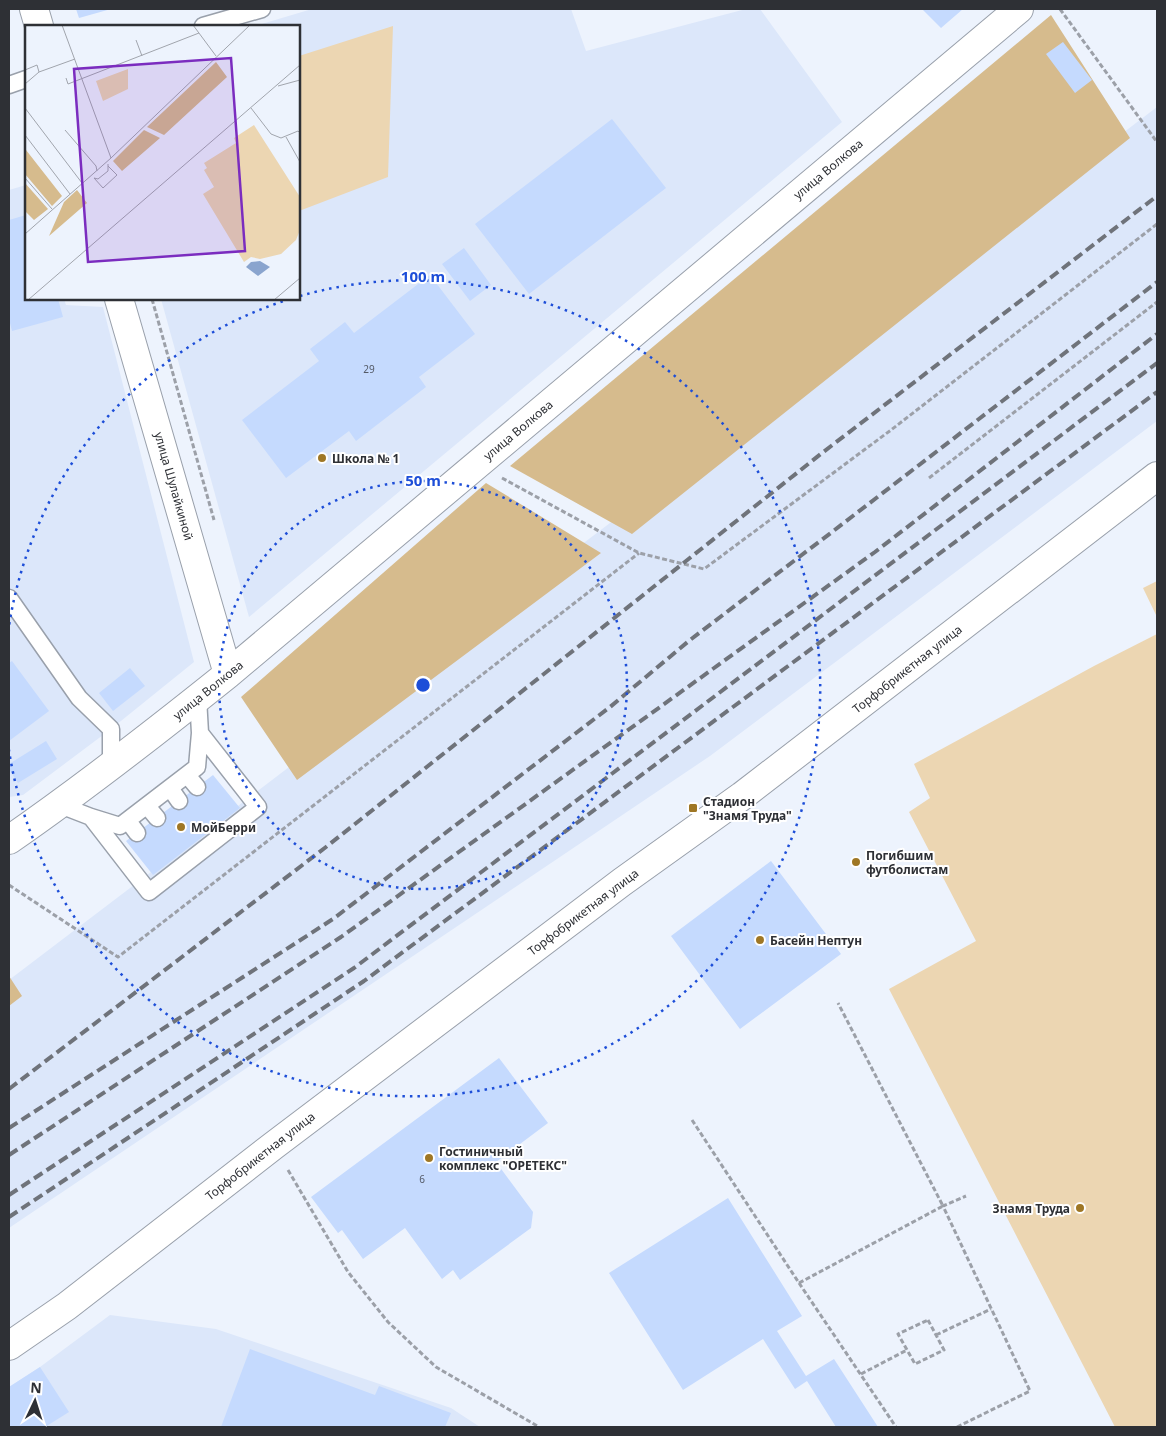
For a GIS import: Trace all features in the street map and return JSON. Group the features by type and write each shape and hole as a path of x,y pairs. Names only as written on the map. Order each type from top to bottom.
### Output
{"street":[{"path":"34,9 39,25"},
{"name":"улица Волкова","path":"9,840 60,805 228,674 1019,9"},
{"name":"улица Шулайкиной","path":"119,300 228,674"},
{"name":"Торфобрикетная улица","path":"9,1346 67,1306 273,1146 622,882 742,796 1157,476"}],"lane":[{"path":"206,25 262,9"},
{"path":"9,84 25,79"},
{"path":"9,598 79,698 110,729 111,766"},
{"path":"60,805 120,826 133,827 192,781 197,768 200,733 198,698"},
{"path":"91,817 149,892 167,871 227,825 258,807 200,733"}],"path":[{"path":"1060,9 1157,142"},
{"path":"477,464 639,553 704,569 891,430 1157,224"},
{"path":"152,300 217,529"},
{"path":"929,478 1157,302"},
{"path":"9,885 118,957 639,553"},
{"path":"838,1003 943,1206 1030,1391 957,1427"},
{"path":"692,1120 896,1427"},
{"path":"273,1146 348,1272 388,1322 436,1367 539,1427"},
{"path":"799,1283 943,1206 966,1196"},
{"path":"936,1335 991,1308"},
{"path":"928,1320 936,1335 944,1350 915,1364 898,1334 928,1320"},
{"path":"861,1374 907,1350"}],"shaded area":[{"name":"Школа № 1","path":"312,9 571,9 586,51 746,9 760,9 842,122 249,617 161,300 300,300 300,25 258,25"},
{"path":"1051,15 1130,138 632,534 510,466"},
{"path":"393,26 388,177 300,211 300,56"},
{"path":"1157,107 1157,421 710,756 9,1228 9,980"},
{"path":"25,185 25,300 64,300 66,305 103,307 194,662 111,729 23,795 9,797 9,190"},
{"path":"486,483 601,553 297,780 241,697"},
{"path":"1157,581 1157,617 1143,588"},
{"name":"Знамя Труда","path":"1157,634 1157,1427 1115,1427 889,989 976,941 909,812 930,798 914,764 1094,666"},
{"path":"9,976 22,996 9,1006"},
{"path":"110,1315 216,1329 451,1408 480,1427 9,1427 9,1387 40,1367"}],"building":[{"path":"76,9 111,9 79,18"},
{"path":"922,9 963,9 941,28"},
{"path":"1063,42 1092,80 1075,93 1046,54"},
{"path":"612,119 666,188 529,294 475,224"},
{"path":"25,215 25,300 58,300 63,317 12,331 9,319 9,220"},
{"path":"464,248 491,285 470,301 442,264"},
{"path":"430,275 475,334 419,377 426,387 356,441 349,431 286,478 242,420 319,361 310,349 345,322 354,333"},
{"path":"12,661 49,711 9,741 9,663"},
{"path":"130,668 145,686 113,711 99,693"},
{"path":"46,741 57,759 18,783 9,769 9,764"},
{"name":"МойБерри","path":"213,775 240,808 153,875 126,841"},
{"path":"771,861 841,954 740,1029 671,936"},
{"path":"499,1058 548,1123 496,1162 533,1212 531,1228 460,1280 453,1270 442,1279 405,1228 363,1259 342,1230 338,1233 311,1197"},
{"path":"728,1198 802,1316 777,1331 806,1376 834,1359 878,1427 836,1427 807,1381 795,1389 763,1339 683,1390 609,1273"},
{"path":"250,1349 375,1395 379,1386 451,1413 445,1427 221,1427"},
{"path":"40,1367 69,1412 45,1427 9,1427 9,1387"}],"railway":[{"path":"9,1089 326,847 822,453 1157,196"},
{"path":"9,1128 333,919 610,707 690,640 1157,282"},
{"path":"9,1155 341,937 875,552 1157,334"},
{"path":"9,1195 354,968 1157,363"},
{"path":"9,1217 364,981 1157,392"}],"place":[{"name":"Школа № 1","path":"322,458"},
{"name":"Стадион \"Знамя Труда\"","path":"693,808"},
{"name":"МойБерри","path":"181,827"},
{"name":"Погибшим футболистам","path":"856,862"},
{"name":"Басейн Нептун","path":"760,940"},
{"name":"Гостиничный комплекс \"ОРЕТЕКС\"","path":"429,1158"},
{"name":"Знамя Труда","path":"1080,1208"}]}
